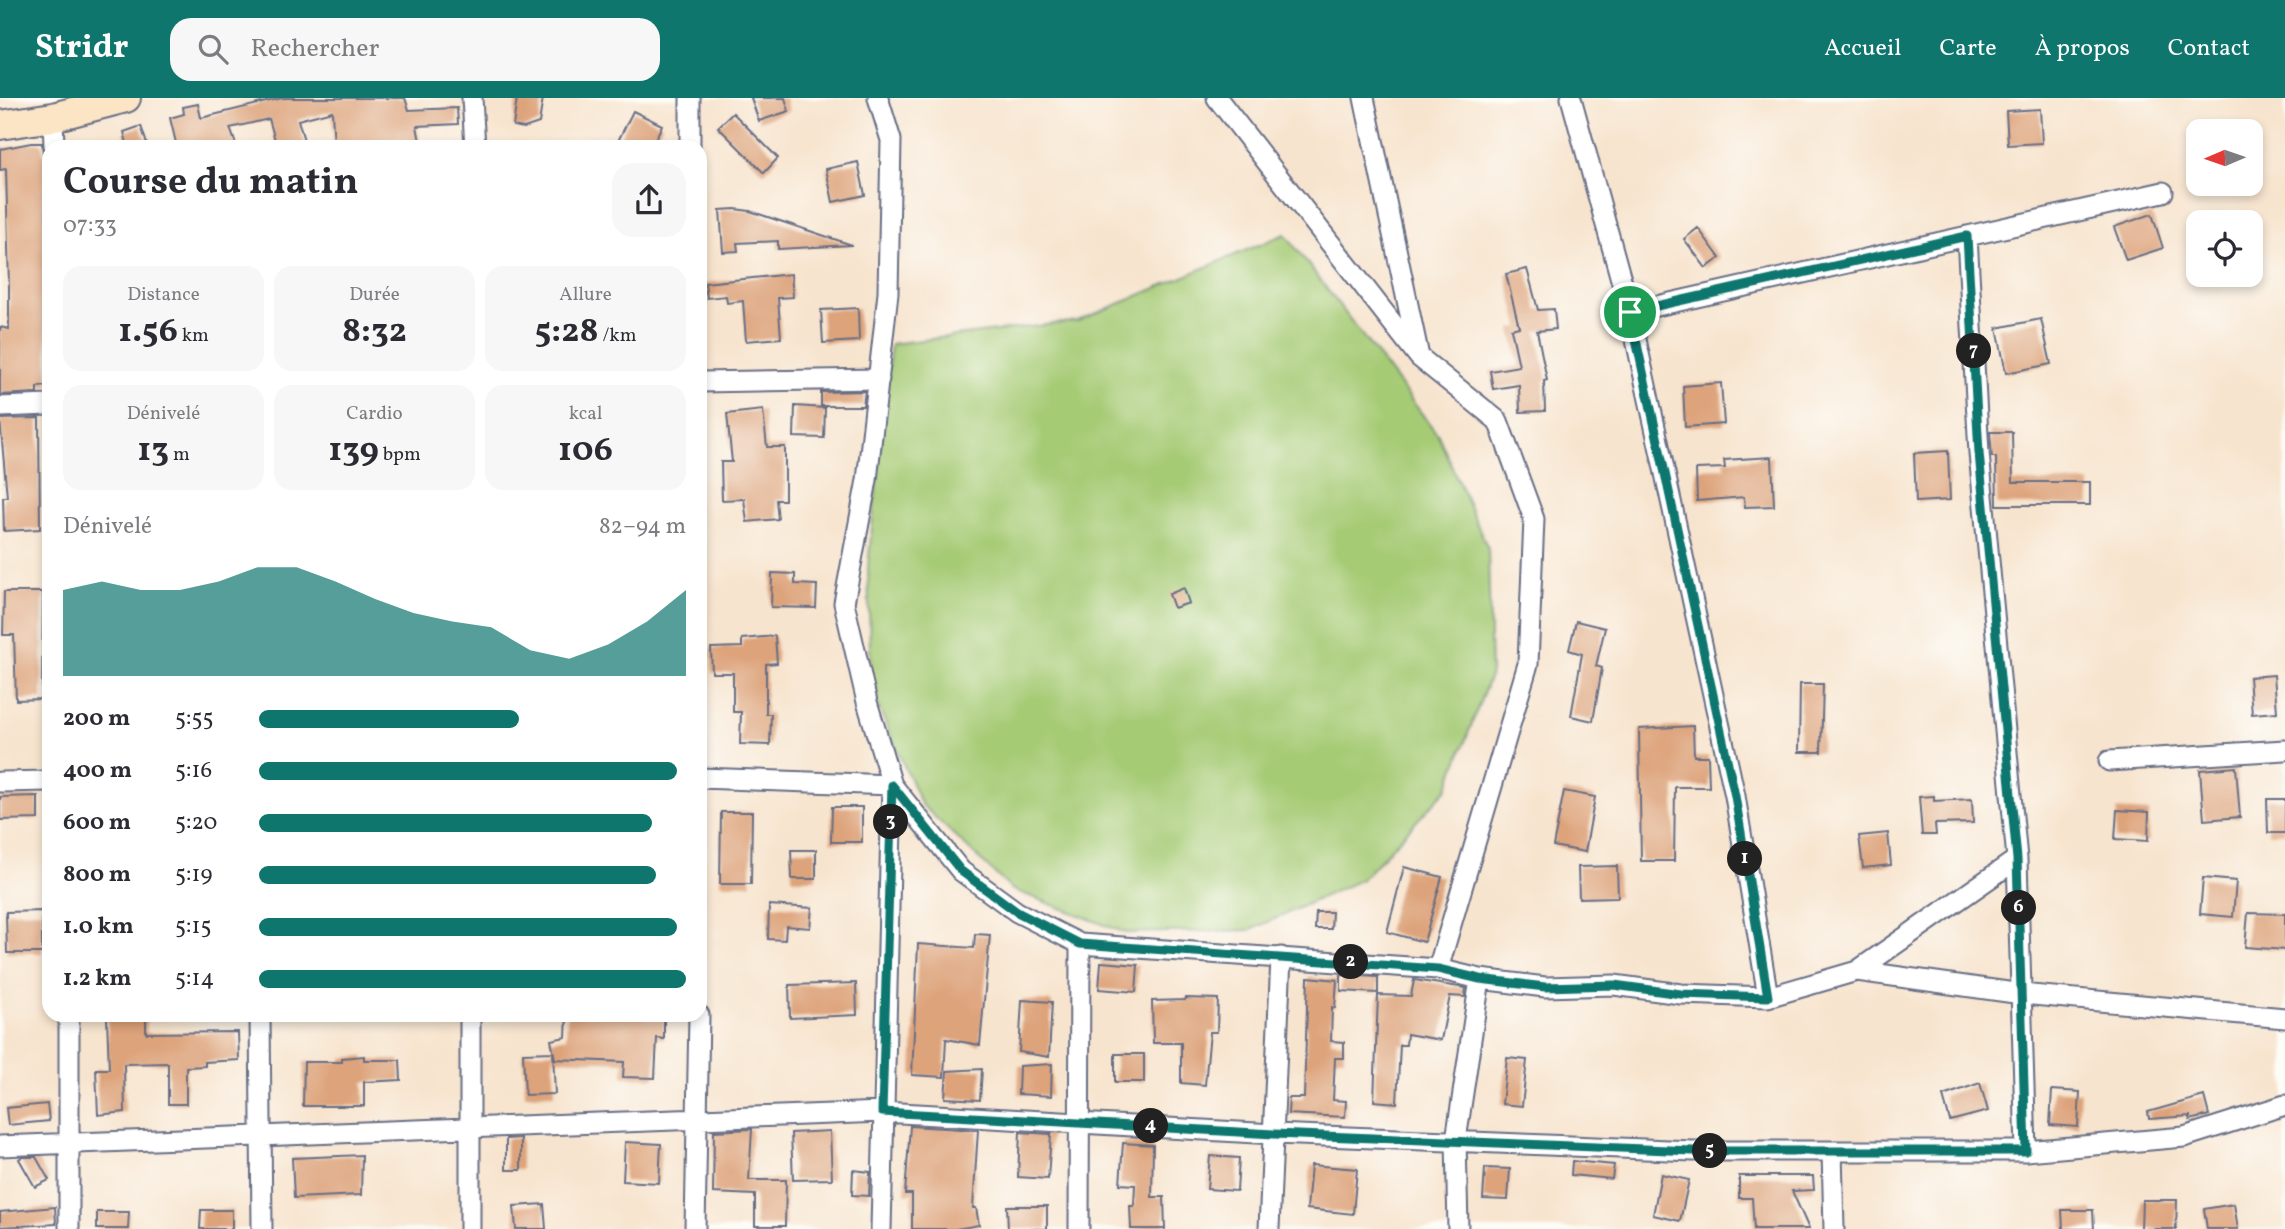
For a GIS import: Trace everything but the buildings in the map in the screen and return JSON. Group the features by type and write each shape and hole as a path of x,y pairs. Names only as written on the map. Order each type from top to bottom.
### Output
{"street":[{"path":"0,125 53,117 126,98"},
{"path":"472,98 475,140"},
{"path":"690,98 690,140"},
{"path":"878,98 891,140 888,293 867,480 844,603 867,702 892,785 881,1229"},
{"path":"1217,98 1419,357 1498,421 1534,519 1528,664 1438,969"},
{"path":"1364,98 1419,357"},
{"path":"1571,98 1630,312 1735,796 1768,997"},
{"path":"53,117 54,140"},
{"path":"1630,312 2163,192"},
{"path":"1967,236 1979,453 2017,859 2026,1151"},
{"path":"707,382 879,379"},
{"path":"0,407 42,405"},
{"path":"2109,761 2285,750"},
{"path":"707,778 892,785 961,871 1017,912 1080,944 1438,969 1480,979 1545,987 1614,985 1681,994 1768,997 1857,971 2017,859"},
{"path":"0,782 42,781"},
{"path":"1079,1229 1080,944"},
{"path":"1269,1229 1281,957"},
{"path":"1857,971 2022,994 2285,1018"},
{"path":"1458,1229 1456,1140 1480,979"},
{"path":"69,1022 69,1229"},
{"path":"260,1022 262,1229"},
{"path":"470,1022 470,1229"},
{"path":"695,1229 699,1022"},
{"path":"0,1146 882,1112 1274,1134 1693,1151 2026,1151 2184,1137 2285,1105"},
{"path":"1832,1151 1834,1229"}],"green space":[{"path":"1285,234 1438,435 1488,549 1491,673 1447,789 1362,879 1250,930 1126,933 1011,889 921,804 871,690 868,566 891,344 1078,321"}],"route":[{"path":"1967,236 1979,453 2017,859 2026,1151 1693,1151 1274,1134 882,1112 892,785 961,871 1017,912 1080,944 1438,969 1480,979 1545,987 1614,985 1681,994 1768,997 1735,796 1630,312 1967,236"}]}
